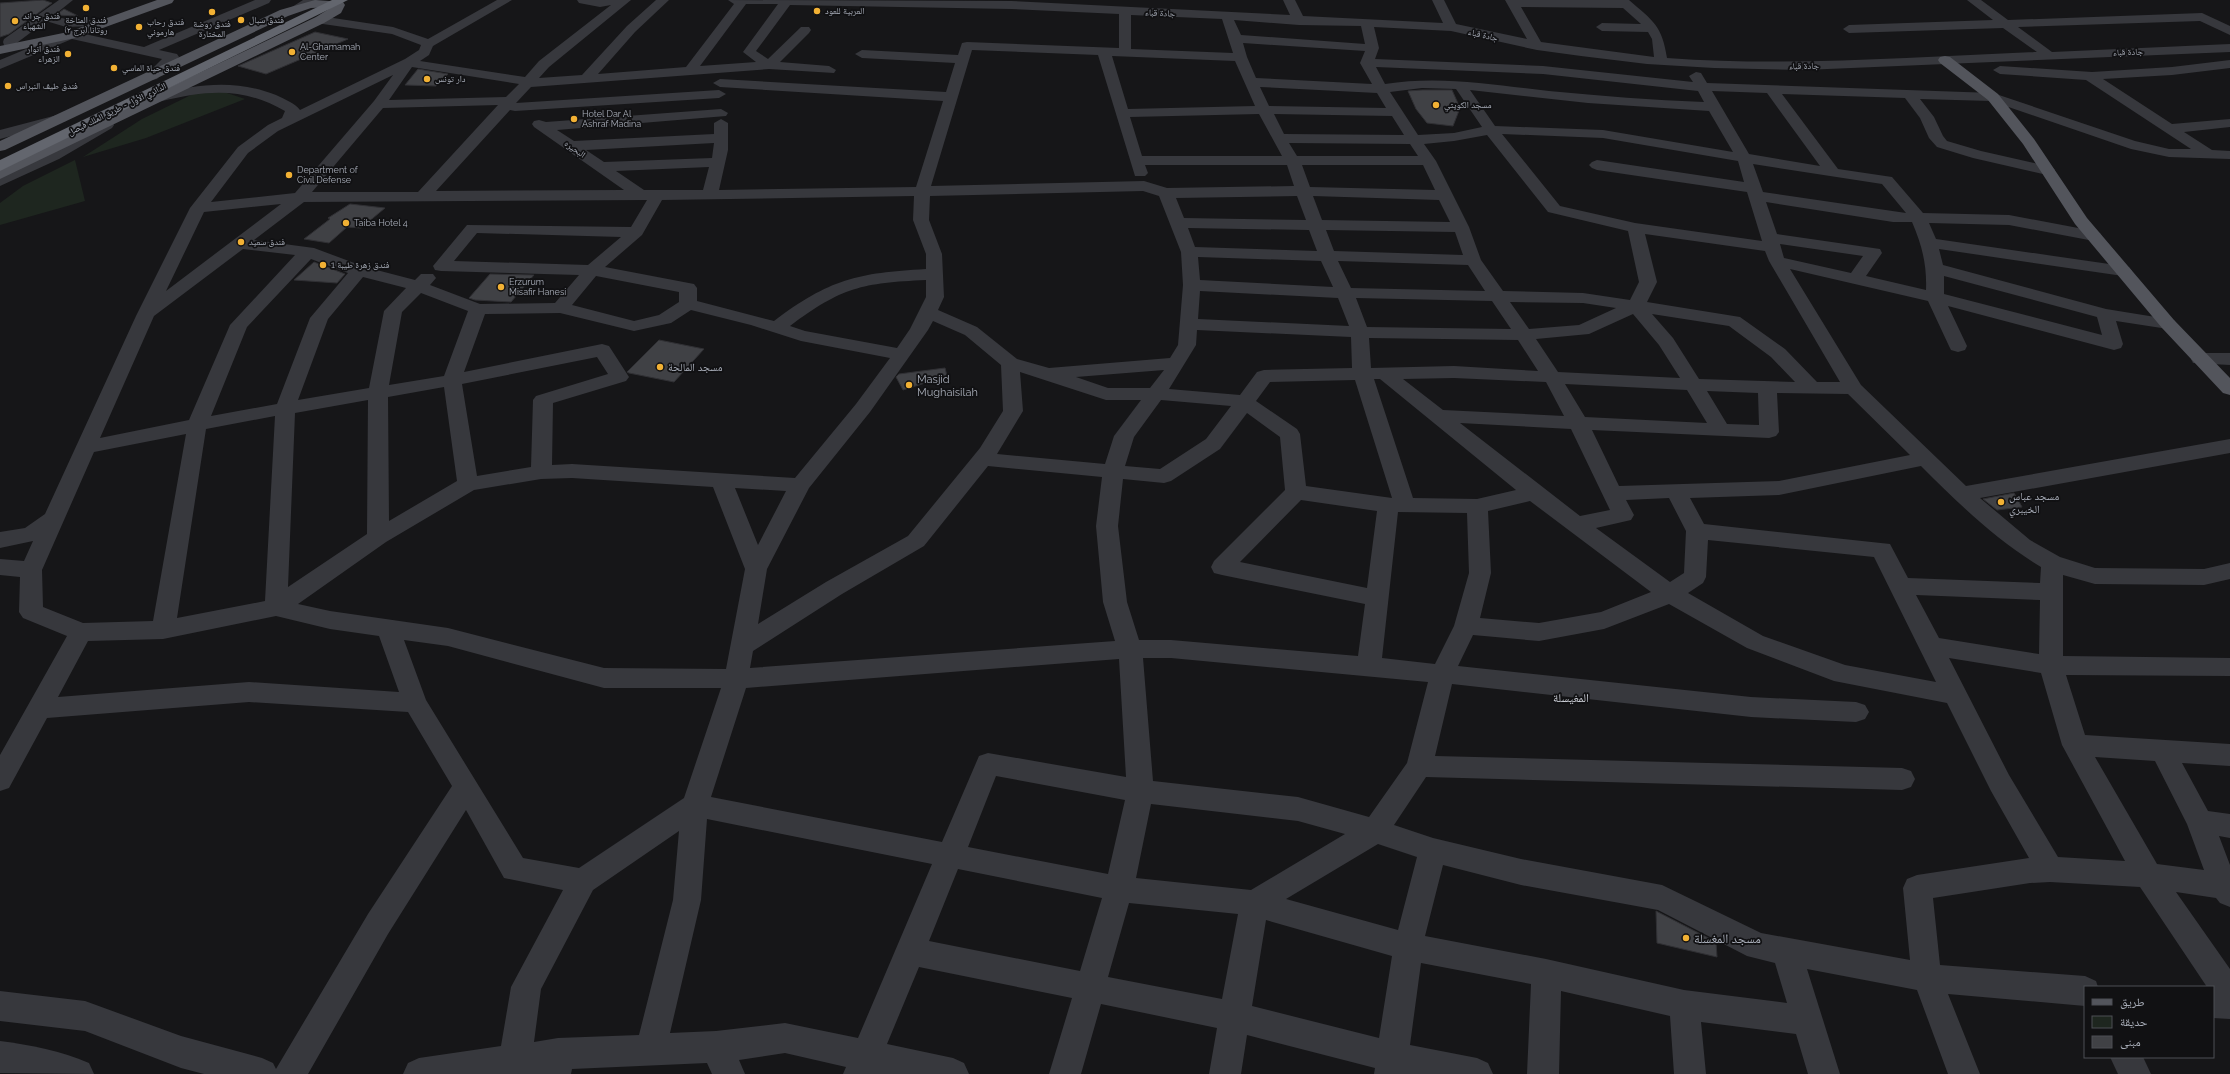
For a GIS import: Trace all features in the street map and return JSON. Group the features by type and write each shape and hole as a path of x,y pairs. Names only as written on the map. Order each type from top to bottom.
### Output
{"highway":[{"name":"الدائري الأول - طريق الملك فيصل","path":"0,157 325,0"},
{"name":"الدائري الأول - طريق الملك فيصل","path":"0,166 342,0"}],"main road":[{"path":"3,45 86,22 144,0"},
{"path":"3,45 71,36 168,0"},
{"path":"0,147 152,76 288,9 318,2 331,2 339,5 337,10 320,20 0,174"},
{"path":"1949,63 1993,97 2029,142 2081,221 2168,324 2230,389"}],"street":[{"path":"234,1 259,2 288,9 312,0"},
{"path":"506,0 428,44 424,52 409,63 288,120 243,150 198,208 145,316 31,570 31,612 81,632 163,630 276,607 378,538 468,484 541,472 572,471 800,485"},
{"path":"583,0 600,3 624,0"},
{"path":"423,196 511,104 527,82 544,64 624,0"},
{"path":"586,79 631,29 663,0"},
{"name":"جادة قباء","path":"734,0 1011,5 1106,5 1124,12 1451,28 1536,46 1624,58 1689,64 1803,66 1949,63 2055,55 2230,48"},
{"path":"690,71 743,0"},
{"path":"1290,0 1299,21"},
{"path":"1438,0 1451,28"},
{"path":"1973,0 2005,25 2089,76 2230,170"},
{"path":"769,65 749,52 787,1"},
{"path":"3,45 44,17 60,2"},
{"path":"146,51 259,2"},
{"path":"1536,46 1512,2 1624,2 1653,28 1658,39 1661,61"},
{"path":"1124,12 1125,53"},
{"path":"44,17 66,23 86,22"},
{"path":"1227,17 1236,39 1240,57 1251,82 1264,110 1293,162 1327,256 1345,293 1360,332 1373,373 1396,505 1377,598 1369,666"},
{"path":"1850,29 2005,25 2202,17 2230,31"},
{"path":"320,20 407,34 421,38 428,44"},
{"path":"1367,24 1373,48 1367,63"},
{"path":"1602,27 1653,28"},
{"path":"769,65 805,30"},
{"path":"0,64 71,36 172,57 152,76"},
{"path":"1236,39 1373,48"},
{"path":"651,1049 687,900 695,805 736,679 756,569 800,485 863,408 919,330 935,298 934,254 921,220 922,191 968,46 1240,57"},
{"path":"1104,52 1144,186"},
{"path":"862,54 964,59"},
{"path":"409,63 527,82 690,71 720,82 769,65 829,70 813,89"},
{"path":"145,316 300,197 379,104 409,63"},
{"path":"1367,63 1456,65 1543,70 1702,87 1993,97 2131,145 2169,153 2206,153 2230,155"},
{"path":"1367,63 1381,89 1428,161 1461,228 1473,260 1552,377 1579,424 1624,515 1576,524"},
{"path":"1949,63 2089,76 2229,66"},
{"path":"1689,64 1744,158 1773,249 1853,388 1962,494 2022,545 2052,563 2095,576 2204,577 2230,571"},
{"path":"1803,66 1826,92"},
{"path":"710,194 718,162 721,138 720,82"},
{"path":"379,104 511,104 720,82 952,97"},
{"path":"1251,82 1381,89 1400,85 1460,85 1493,87 1553,96 1713,107"},
{"path":"1460,85 1491,130 1554,209 1635,228 1773,249 1874,253 1856,278"},
{"path":"162,97 203,88 221,86 244,90 283,104 292,110 288,120"},
{"path":"1772,90 1833,173"},
{"path":"1910,95 1927,117 1936,138 1942,144 1978,155 2047,170"},
{"name":"البحيره","path":"511,104 602,167 649,195"},
{"path":"1122,113 1264,110 1396,112"},
{"path":"543,127 721,113"},
{"path":"0,135 62,118"},
{"path":"0,181 54,156 117,119"},
{"path":"2169,129 2230,123"},
{"path":"1280,138 1414,140 1454,137 1491,130 1603,134 1833,173 1887,180 1918,217 1929,243 1935,268 1935,297 1958,346"},
{"path":"571,146 721,138"},
{"path":"1136,160 1293,162 1428,161"},
{"path":"602,167 718,162"},
{"path":"1597,165 1893,217 2009,220 2094,236"},
{"path":"198,208 300,197 649,195 1144,186 1166,192 1303,191 1445,195"},
{"path":"1065,1074 1119,889 1140,791 1130,649 1115,602 1107,526 1113,470 1124,436 1156,394 1177,363 1187,344 1192,285 1189,252 1166,192"},
{"path":"378,538 378,392 393,311 441,266 498,195"},
{"path":"560,308 592,270 636,232 649,195"},
{"path":"1178,223 1461,228"},
{"path":"473,228 636,232"},
{"path":"1188,324 1360,332 1523,335 1582,330 1636,306 1648,282 1635,228"},
{"path":"240,243 308,252 358,271 418,286 478,309 560,308 634,326 665,319 688,304 814,339 901,354"},
{"path":"1929,243 2123,271"},
{"path":"1773,249 1856,278 2114,344 2105,314"},
{"path":"163,630 197,426 239,325 308,252"},
{"path":"1189,252 1473,260"},
{"path":"441,266 592,270 688,288 688,304"},
{"path":"1935,268 2105,314 2168,324"},
{"path":"276,607 285,408 319,318 358,271"},
{"path":"776,328 809,303 839,287 877,278 934,274"},
{"path":"1192,285 1345,293 1582,298 1734,321 1778,353 1812,388"},
{"path":"1636,306 1667,342 1695,385 1721,430"},
{"path":"468,484 452,379 478,309"},
{"path":"928,312 971,331 1010,363 1048,374 1106,394 1156,394 1243,401 1290,434 1296,492"},
{"path":"87,447 285,408 534,366 602,350 619,377 543,400 541,472"},
{"path":"2200,359 2230,359"},
{"path":"742,646 834,588 916,541 983,459 1013,411 1010,363"},
{"path":"1048,374 1177,363"},
{"path":"983,459 1113,470 1164,476 1213,444 1243,401 1264,376 1454,372 1695,385 1853,388"},
{"path":"1373,373 1438,416 1534,493 1670,594 1755,642 1843,674 1955,694"},
{"path":"1438,416 1769,432 1767,387"},
{"path":"1962,494 2230,446"},
{"path":"1614,494 1779,488 1925,459"},
{"path":"721,480 756,569"},
{"path":"1296,492 1396,505 1477,506 1534,493"},
{"path":"1296,492 1222,567 1377,598"},
{"path":"1466,626 1539,632 1604,620 1670,594 1696,577 1698,531 1676,492"},
{"path":"1225,1074 1254,903 1375,831 1419,766 1442,674 1466,626 1480,573 1477,506"},
{"path":"0,540 31,534 56,517"},
{"path":"1698,531 1882,550 1929,646 2000,783 2050,869"},
{"path":"2052,563 2051,665 2075,745 2148,875 2230,995"},
{"path":"0,567 31,570"},
{"path":"1899,586 2052,592"},
{"path":"276,607 330,620 448,637 604,678 736,679 1130,649 1171,648 1369,666 1751,708 1856,712"},
{"path":"388,628 415,703 466,786 514,869 583,881"},
{"path":"0,780 81,632"},
{"path":"1929,646 2051,665 2230,667"},
{"path":"39,709 249,692 415,703"},
{"path":"2075,745 2230,755"},
{"path":"2163,751 2200,822 2227,890"},
{"path":"863,1064 951,856 988,764 1140,791 1298,809 1375,831 1433,850 1521,872 1662,898 1757,946 1927,978 2084,991"},
{"path":"1419,766 1902,779"},
{"path":"290,1074 378,924 466,786"},
{"path":"513,1067 526,988 583,881 695,805 1119,889 1254,903 1408,947 1546,973 1684,1005 1809,1021"},
{"path":"2200,822 2230,826"},
{"path":"1391,1065 1408,947 1433,850"},
{"path":"1964,1074 1927,978 1917,888 2030,870 2050,869 2148,875 2227,890"},
{"path":"910,950 1091,986 1235,1017 1391,1065 1476,1074"},
{"path":"1786,951 1809,1021 1824,1074"},
{"path":"1543,1074 1546,973"},
{"path":"2214,1003 2230,1004"},
{"path":"1684,1005 1690,1074"},
{"path":"0,1006 85,1016 182,1052 262,1074"},
{"path":"419,1074 557,1064 651,1049 716,1047 785,1038 863,1064 953,1074"},
{"path":"716,1047 729,1074"},
{"path":"0,1057 33,1061 78,1074"},
{"path":"2127,1058 2135,1074"}],"green space":[{"path":"224,92 245,99 146,138 83,157 142,119 195,93"},
{"path":"75,160 85,201 0,225 0,203 23,186"}],"building":[{"name":"فندق جراند الشهباء","path":"43,0 52,3 9,34 0,37 0,3"},
{"path":"64,9 78,16 56,15"},
{"name":"Al-Ghamamah Center","path":"315,32 348,39 266,74 238,66"},
{"name":"دار تونس","path":"418,69 448,74 436,86 405,85"},
{"name":"مسجد الكويتي","path":"1452,90 1460,108 1453,126 1427,123 1416,109 1408,91"},
{"name":"Taiba Hotel 4","path":"350,204 385,208 361,228 347,227 329,243 304,239 330,219 328,218"},
{"name":"فندق زهرة طيبة 1","path":"314,262 345,274 337,283 294,280"},
{"name":"Erzurum Misafir Hanesi","path":"490,274 534,275 511,302 475,300 469,298"},
{"name":"مسجد المالحة","path":"659,340 704,349 674,382 627,372"},
{"name":"Masjid Mughaisilah","path":"945,368 947,376 903,390 896,377 899,374"},
{"name":"مسجد عباس الخيبري","path":"2014,493 2022,507 1997,510 1983,499"},
{"name":"مسجد المغسلة","path":"1656,911 1716,942 1717,957 1657,943"}],"place":[{"name":"فندق المناخة روتانا (برج ٢)","path":"86,8"},
{"name":"العربية للعود","path":"817,11"},
{"name":"فندق روضة المختارة","path":"212,12"},
{"name":"فندق سبال","path":"241,20"},
{"name":"فندق جراند الشهباء","path":"15,21"},
{"name":"فندق رحاب هارموني","path":"139,27"},
{"name":"Al-Ghamamah Center","path":"292,52"},
{"name":"فندق أنوار الزهراء","path":"68,54"},
{"name":"فندق حياة الماسي","path":"114,68"},
{"name":"دار تونس","path":"427,79"},
{"name":"فندق طيف النبراس","path":"8,86"},
{"name":"مسجد الكويتي","path":"1436,105"},
{"name":"Hotel Dar Al Ashraf Madina","path":"574,119"},
{"name":"Department of Civil Defense","path":"289,175"},
{"name":"Taiba Hotel 4","path":"346,223"},
{"name":"فندق سعيد","path":"241,242"},
{"name":"فندق زهرة طيبة 1","path":"323,265"},
{"name":"Erzurum Misafir Hanesi","path":"501,287"},
{"name":"مسجد المالحة","path":"660,367"},
{"name":"Masjid Mughaisilah","path":"909,385"},
{"name":"مسجد عباس الخيبري","path":"2001,502"},
{"name":"مسجد المغسلة","path":"1686,938"}],"district":[{"name":"المغيسلة","path":"1571,698"}]}
